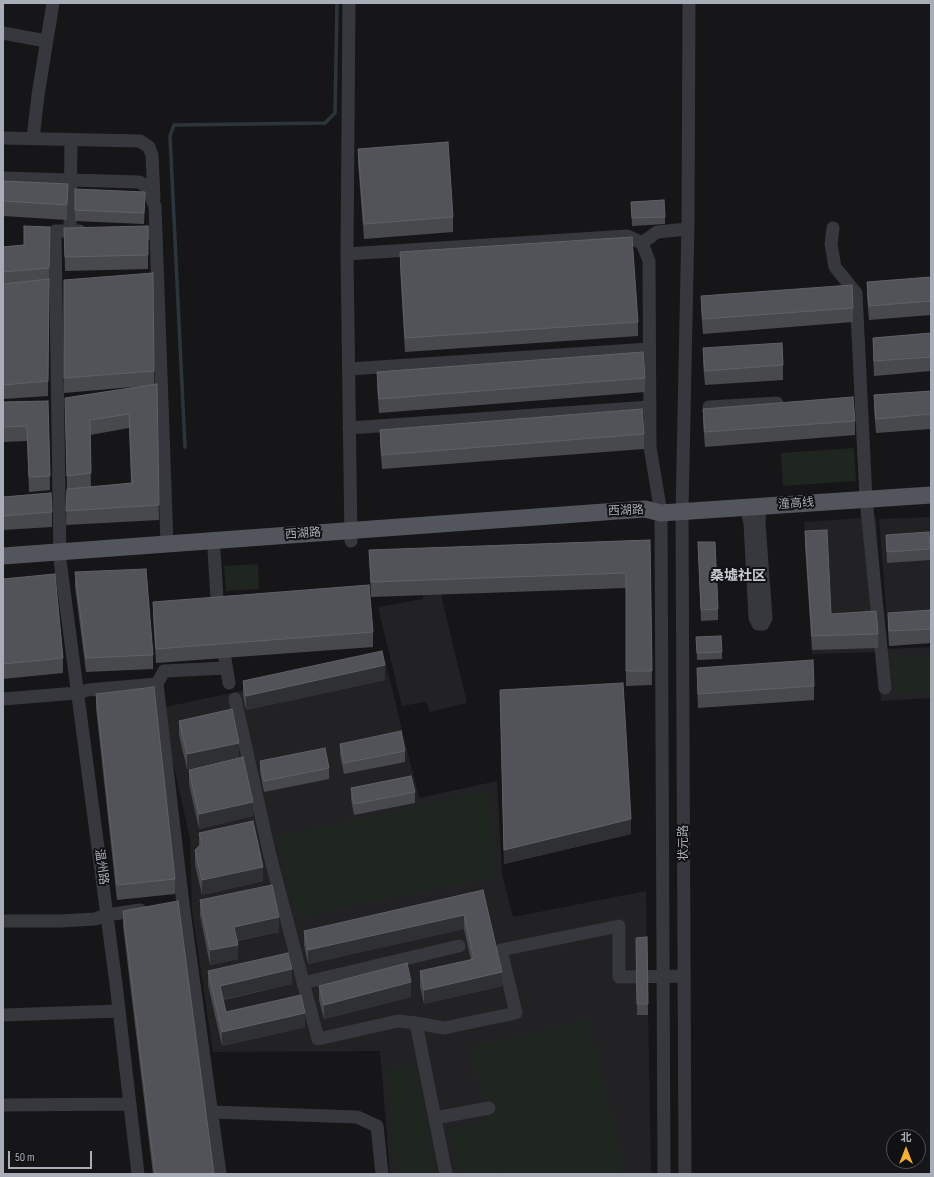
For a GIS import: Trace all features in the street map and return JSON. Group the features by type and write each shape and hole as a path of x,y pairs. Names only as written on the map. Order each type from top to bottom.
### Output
{"main road":[{"name":"潼高线","path":"661,514 931,494"},
{"name":"西湖路","path":"3,564 167,544 351,536 646,520 661,514"},
{"name":"西湖路","path":"3,556 60,556 214,550 351,536"}],"street":[{"path":"33,139 38,95 53,3"},
{"path":"349,3 347,254 351,536"},
{"name":"状元路","path":"685,1174 682,512 689,3"},
{"path":"3,33 46,41"},
{"path":"3,138 140,141 149,147 152,155 155,206 167,544"},
{"path":"71,140 70,231 93,232"},
{"path":"3,178 139,182 146,186 155,206"},
{"path":"833,228 831,244 835,267 856,293 866,499 885,688"},
{"path":"347,254 627,236 642,243 657,232 687,229"},
{"name":"温州路","path":"70,231 55,231 60,556 107,915 138,1174"},
{"path":"117,232 156,233"},
{"name":"状元路","path":"642,243 649,262 650,447 661,514 664,1174"},
{"path":"142,282 158,281"},
{"path":"40,289 71,287"},
{"path":"841,294 871,292"},
{"path":"349,370 649,349"},
{"path":"147,394 162,392"},
{"path":"846,400 877,398"},
{"path":"42,404 72,402"},
{"path":"709,407 793,403"},
{"path":"349,428 650,407"},
{"path":"753,507 759,523 766,618 763,624 758,624 755,618 750,523 753,507"},
{"path":"214,550 220,629"},
{"path":"222,644 230,683"},
{"path":"220,1174 183,904 157,684 164,671 226,668"},
{"path":"683,674 698,673"},
{"path":"3,699 77,693 88,690 157,684"},
{"path":"235,699 270,856 318,1039 398,1021 444,1028 516,1012 501,950 619,926 619,977 684,976"},
{"path":"168,906 183,904"},
{"path":"3,921 60,921 94,918 153,908"},
{"path":"303,983 459,946"},
{"path":"3,1015 119,1011"},
{"path":"416,1023 446,1174"},
{"path":"3,1105 130,1104"},
{"path":"435,1118 489,1108"},
{"path":"212,1112 357,1117 377,1126 382,1174"}],"shaded area":[{"path":"854,448 856,481 783,486 781,453"},
{"path":"876,517 885,649 931,647 931,698 881,701 877,652 812,654 804,522"},
{"path":"931,517 931,643 889,646 879,519"},
{"path":"439,551 442,599 467,703 430,712 426,702 402,706 378,607 423,599 421,553"},
{"path":"258,564 259,589 226,591 224,566"},
{"path":"931,656 931,692 895,694 893,658"},
{"path":"385,660 419,798 497,781 502,874 513,917 646,891 651,1174 390,1174 380,1051 213,1052 192,911 190,839 161,708"},
{"path":"489,790 495,877 296,917 278,837"},
{"path":"588,1019 625,1174 501,1174 498,1164 500,1174 458,1174 449,1128 488,1121 471,1047"},
{"path":"416,1062 436,1174 397,1174 387,1069"}],"building":[{"path":"448,142 453,217 364,224 358,149"},
{"path":"3,181 68,184 67,205 3,201"},
{"path":"75,189 145,192 144,213 75,210"},
{"path":"664,200 665,217 632,218 631,202"},
{"path":"24,226 50,227 49,268 3,272 3,247 24,245"},
{"path":"148,226 148,255 65,257 64,228"},
{"path":"632,237 638,322 405,338 400,252"},
{"path":"153,273 154,371 64,378 64,280"},
{"path":"931,277 931,301 869,306 867,282"},
{"path":"49,279 48,381 3,385 3,284"},
{"path":"852,285 853,308 703,319 701,296"},
{"path":"931,333 931,357 874,361 873,338"},
{"path":"782,343 783,365 705,371 703,348"},
{"path":"643,352 645,378 379,399 377,372"},
{"path":"157,384 159,505 66,511 67,489 132,483 129,414 90,420 91,473 67,476 65,398"},
{"path":"931,391 931,414 876,419 874,395"},
{"path":"853,397 855,421 705,432 703,409"},
{"path":"48,401 50,476 29,477 27,426 3,427 3,402"},
{"path":"642,409 644,434 382,455 380,430"},
{"path":"51,493 52,512 3,516 3,497"},
{"path":"827,530 831,614 876,611 878,634 812,636 805,531"},
{"path":"929,532 930,549 887,552 886,535"},
{"path":"650,540 652,671 626,671 626,573 371,582 369,550"},
{"path":"698,542 715,542 718,609 701,610"},
{"path":"146,569 153,655 86,658 75,572"},
{"path":"55,574 63,658 3,664 3,579"},
{"path":"369,585 373,632 156,649 153,602"},
{"path":"931,610 931,629 889,631 888,613"},
{"path":"721,636 722,652 697,653 696,637"},
{"path":"382,651 385,665 246,696 243,681"},
{"path":"813,660 814,686 698,694 697,668"},
{"path":"623,683 631,819 504,850 500,690"},
{"path":"154,687 175,879 117,885 96,694"},
{"path":"232,709 239,743 187,754 179,721"},
{"path":"401,731 405,751 344,763 340,744"},
{"path":"325,748 329,768 264,781 260,761"},
{"path":"243,757 253,802 199,814 189,770"},
{"path":"411,776 415,792 354,804 351,788"},
{"path":"253,821 263,867 202,880 195,850 202,844 199,833"},
{"path":"272,885 279,917 234,927 238,945 210,950 200,900"},
{"path":"483,890 502,972 424,990 420,971 474,959 464,915 308,950 304,931"},
{"path":"178,901 214,1174 155,1174 123,911"},
{"path":"647,937 648,1004 637,1004 636,938"},
{"path":"288,953 292,969 220,986 226,1012 301,995 305,1013 222,1032 208,971"},
{"path":"407,963 411,982 324,1005 319,986"}],"waterway":[{"path":"185,447 170,136 174,125 325,123 335,113 337,3"}],"district":[{"name":"桑墟社区","path":"738,576"}]}
